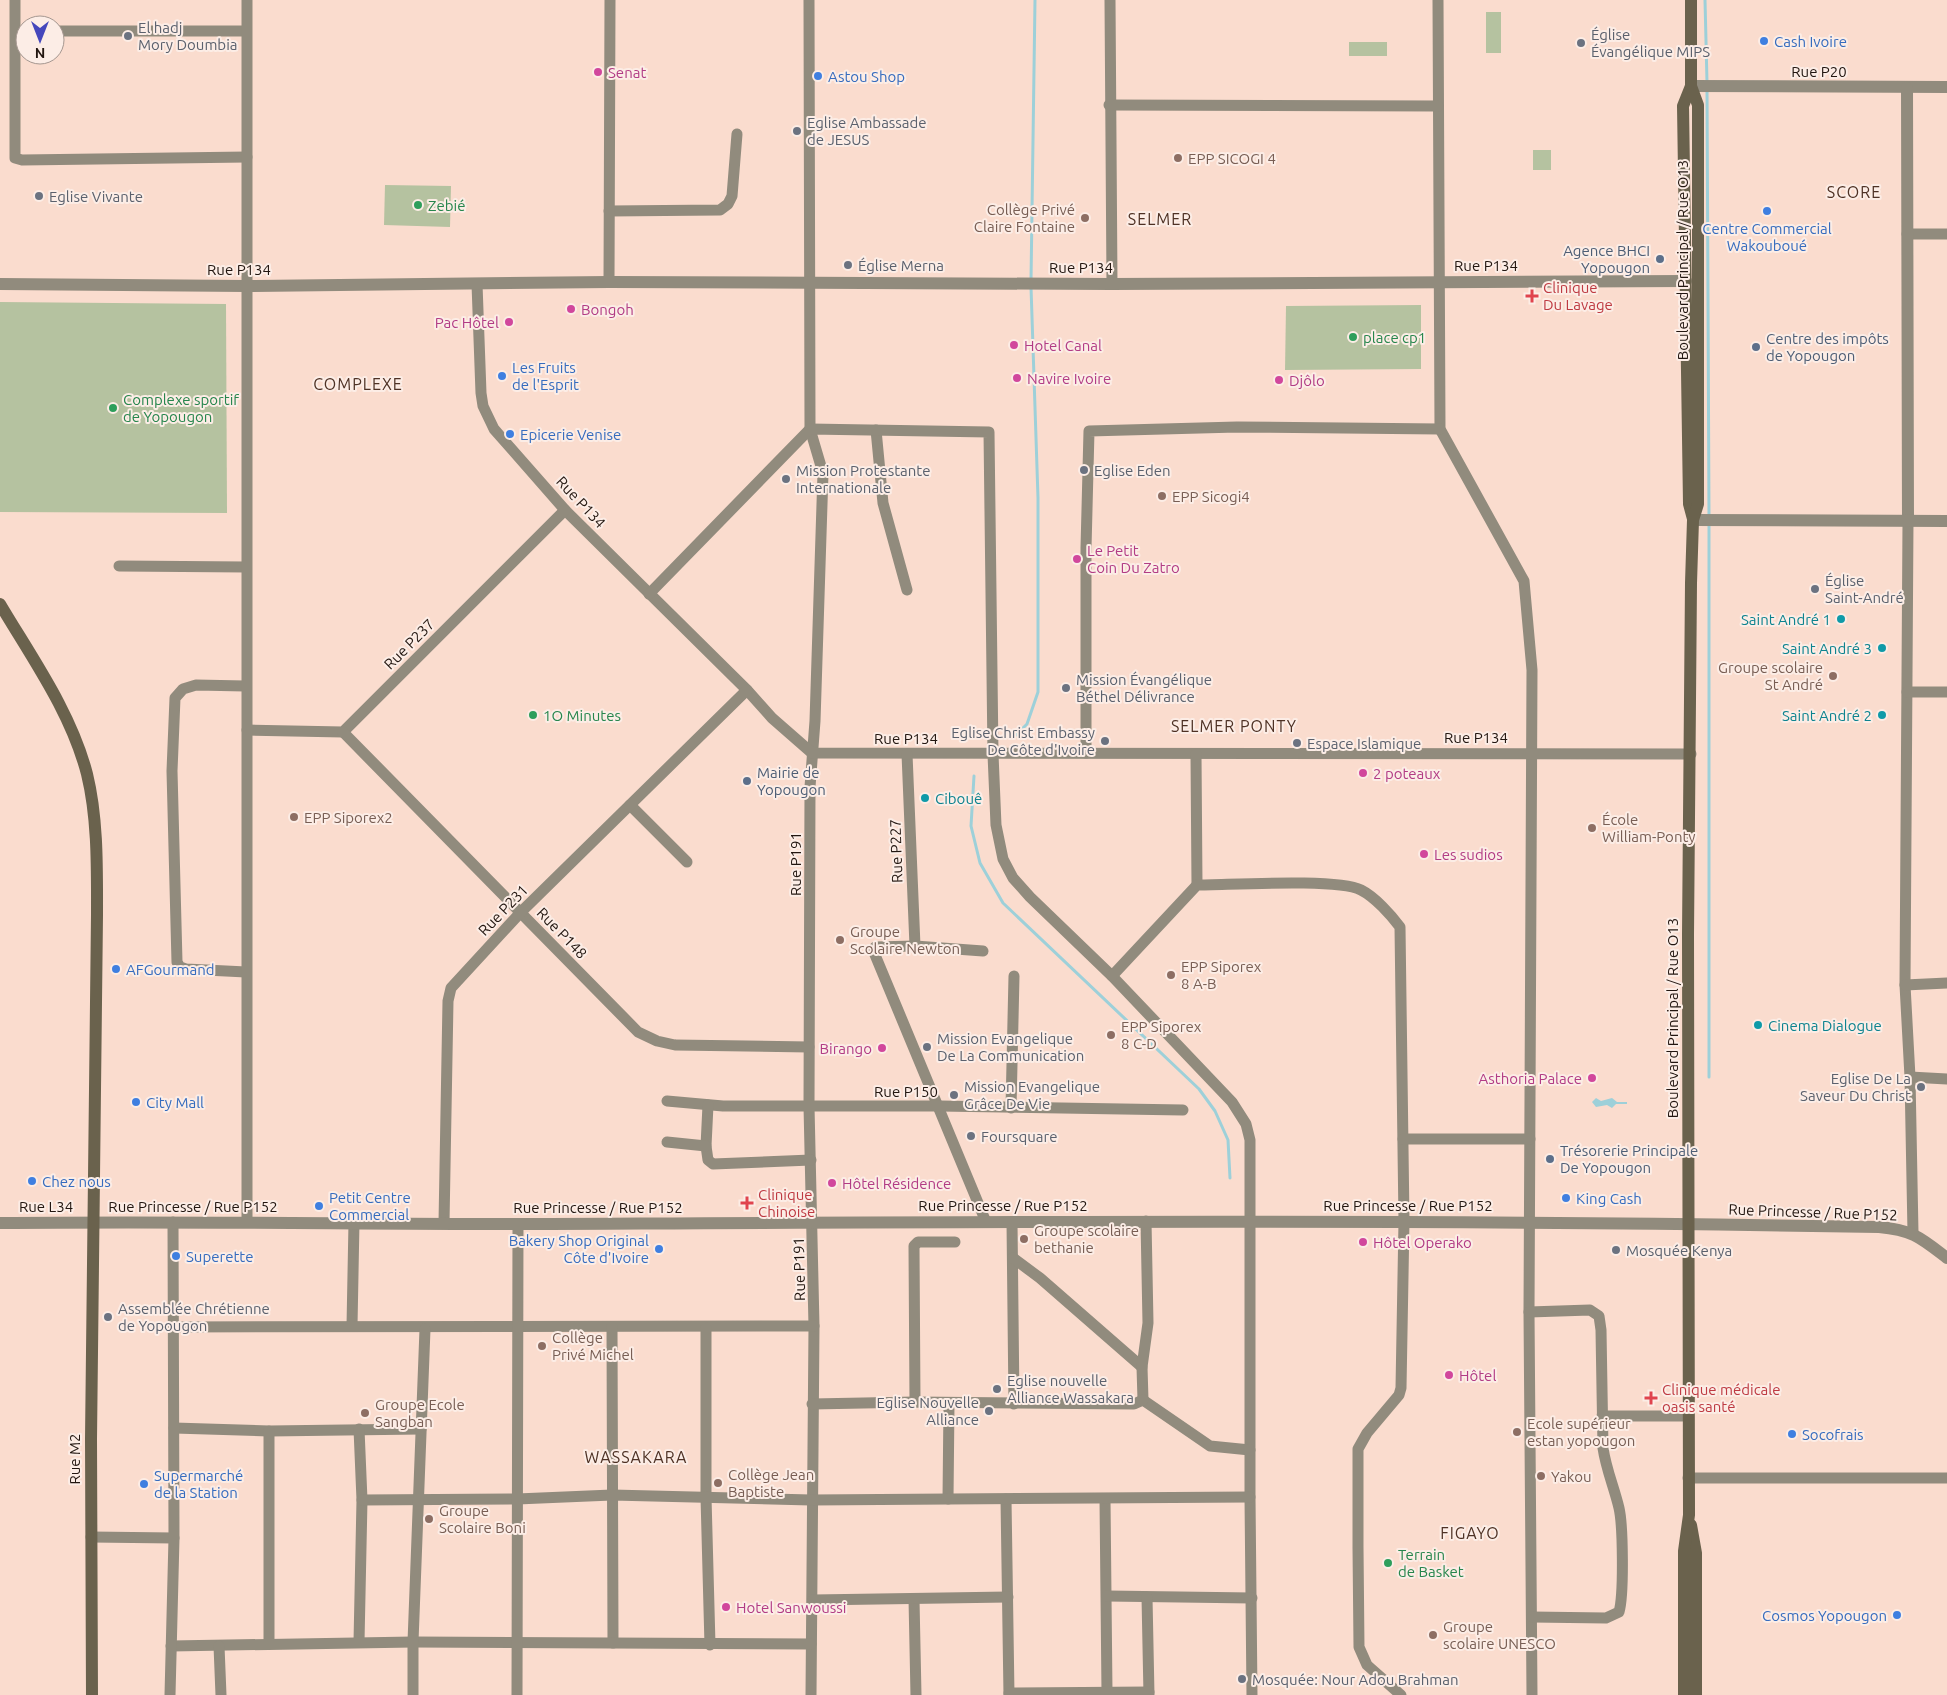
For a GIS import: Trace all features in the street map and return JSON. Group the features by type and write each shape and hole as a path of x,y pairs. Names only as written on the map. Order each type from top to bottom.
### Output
{"main road":[{"name":"Boulevard Principal / Rue O13","path":"1691,0 1691,86 1698,105 1698,504 1693,520"},
{"name":"Boulevard Principal / Rue O13","path":"1691,86 1683,106 1689,504 1693,520 1688,1478 1689,1516 1696,1552 1696,1695"},
{"name":"Rue M2","path":"0,604 64,715 79,749 92,801 97,874 91,1537 92,1695"},
{"name":"Boulevard Principal / Rue O13","path":"1684,1695 1684,1551 1689,1516"}],"street":[{"path":"15,0 17,15"},
{"path":"247,0 245,686 247,730 247,1222"},
{"path":"609,282 610,0"},
{"name":"Rue P191","path":"809,0 808,284 810,429 823,474 815,721 810,787 809,1106 814,1326 811,1500 813,1600 811,1695"},
{"path":"1110,0 1109,105 1112,284"},
{"path":"1438,0 1440,429 1526,588 1532,670 1530,753 1529,1312 1532,1695"},
{"path":"65,31 246,31"},
{"path":"19,65 15,158 22,160 247,157"},
{"name":"Rue P20","path":"1691,86 1947,87"},
{"path":"1907,88 1908,521 1905,985 1910,1077 1912,1233 1947,1258"},
{"path":"1109,105 1438,106"},
{"path":"609,211 720,210 728,204 732,196 737,134"},
{"path":"1907,234 1947,234"},
{"name":"Rue P134","path":"0,284 246,286 609,282 1112,284 1686,281"},
{"name":"Rue P134","path":"477,284 483,406 494,429 565,510 747,690 772,718 812,752 907,754 1086,752 1196,754 1691,754"},
{"path":"1086,752 1088,431 1237,428 1440,429"},
{"path":"649,594 810,429 987,431 990,434 993,754 996,825 1003,858 1010,872 1030,897 1112,976 1240,1112 1250,1140 1252,1695"},
{"path":"876,430 883,503 907,590"},
{"name":"Rue P237","path":"343,732 565,510"},
{"path":"1693,520 1947,521"},
{"path":"119,566 246,567"},
{"path":"245,686 196,685 183,689 175,698 172,771 177,962 180,967 186,969 246,972"},
{"name":"Rue P231","path":"444,1223 449,994 451,988 521,912 747,690"},
{"path":"1907,692 1947,692"},
{"path":"247,730 343,732"},
{"name":"Rue P148","path":"343,732 638,1032 657,1041 675,1045 809,1047"},
{"name":"Rue P227","path":"907,754 915,946"},
{"path":"1112,976 1196,885 1196,754"},
{"path":"630,806 687,862"},
{"path":"1196,885 1327,884 1355,888 1366,894 1397,922 1401,934 1404,1221 1401,1388 1400,1395 1367,1433 1358,1449 1359,1647 1367,1665 1400,1695"},
{"path":"983,951 915,946 875,947 873,950 940,1106 986,1222"},
{"path":"1011,1108 1014,976"},
{"path":"1905,985 1947,984"},
{"path":"1910,1077 1947,1079"},
{"name":"Rue P150","path":"667,1101 708,1105 1183,1110"},
{"path":"708,1105 706,1146 708,1160 713,1164 811,1160"},
{"path":"1403,1139 1530,1139"},
{"path":"667,1142 706,1146"},
{"name":"Rue Princesse / Rue P152","path":"93,1223 354,1222 518,1224 1251,1220 1530,1221 1879,1227 1902,1229 1912,1233"},
{"path":"1143,1400 1142,1367 1148,1323 1146,1221"},
{"path":"170,1695 174,1538 173,1222"},
{"path":"352,1326 354,1222"},
{"path":"1012,1222 1014,1404"},
{"name":"Rue L34","path":"0,1223 93,1223"},
{"path":"517,1695 518,1224"},
{"path":"915,1402 914,1246 918,1242 954,1242"},
{"path":"1012,1258 1040,1278 1142,1367"},
{"path":"1529,1312 1590,1310 1598,1316 1601,1330 1602,1416 1605,1467 1619,1507 1622,1522 1621,1606 1619,1612 1606,1618 1532,1617"},
{"path":"172,1327 352,1326 425,1328 517,1326 706,1328 814,1326"},
{"path":"612,1327 613,1643"},
{"path":"413,1695 413,1642 425,1328"},
{"path":"706,1328 706,1497 710,1645"},
{"path":"1143,1400 1210,1446 1227,1450 1250,1450"},
{"path":"812,1404 915,1402 1134,1404 1143,1400"},
{"path":"948,1499 949,1403"},
{"path":"1602,1416 1688,1416"},
{"path":"174,1428 269,1430 421,1429"},
{"path":"359,1429 362,1500 359,1642"},
{"path":"269,1430 269,1644"},
{"path":"1688,1478 1947,1478"},
{"path":"362,1500 517,1499 612,1495 811,1500 1250,1497"},
{"path":"1006,1498 1009,1694 1149,1693 1147,1597"},
{"path":"1105,1499 1107,1692"},
{"path":"91,1537 174,1538"},
{"path":"1107,1596 1252,1598"},
{"path":"813,1600 1008,1597"},
{"path":"914,1599 916,1695"},
{"path":"171,1646 359,1642 811,1644"},
{"path":"219,1646 221,1695"}],"green space":[{"path":"1486,12 1501,12 1501,53 1486,53"},
{"path":"1349,42 1387,42 1387,56 1349,56"},
{"path":"1533,150 1551,150 1551,170 1533,170"},
{"name":"Zebié","path":"385,185 451,186 450,227 384,225"},
{"name":"Complexe sportif de Yopougon","path":"0,302 226,304 227,513 0,512"},
{"name":"place cp1","path":"1421,305 1421,369 1285,370 1286,306"}],"water":[{"path":"1596,1098 1601,1101 1612,1098 1617,1102 1627,1102 1627,1104 1616,1104 1612,1108 1607,1105 1596,1107 1592,1102"}],"waterway":[{"path":"1031,281 1035,0"},
{"path":"1705,0 1707,82"},
{"path":"1707,88 1709,517"},
{"path":"1016,735 1027,724 1038,692 1038,498 1031,287"},
{"path":"1709,523 1709,1077"},
{"path":"974,776 971,826 980,863 1003,903 1199,1089 1215,1111 1228,1140 1230,1178"}],"place":[{"name":"El hadj Mory Doumbia","path":"128,36"},
{"name":"Cash Ivoire","path":"1764,41"},
{"name":"Église Évangélique MIPS","path":"1581,43"},
{"name":"Senat","path":"598,72"},
{"name":"Astou Shop","path":"818,76"},
{"name":"Eglise Ambassade de JESUS","path":"797,131"},
{"name":"EPP SICOGI 4","path":"1178,158"},
{"name":"Eglise Vivante","path":"39,196"},
{"name":"Zebié","path":"418,205"},
{"name":"Centre Commercial Wakouboué","path":"1767,211"},
{"name":"Collège Privé Claire Fontaine","path":"1085,218"},
{"name":"Agence BHCI Yopougon","path":"1660,259"},
{"name":"Église Merna","path":"848,265"},
{"name":"Clinique Du Lavage","path":"1532,296"},
{"name":"Bongoh","path":"571,309"},
{"name":"Pac Hôtel","path":"509,322"},
{"name":"place cp1","path":"1353,337"},
{"name":"Hotel Canal","path":"1014,345"},
{"name":"Centre des impôts de Yopougon","path":"1756,347"},
{"name":"Les Fruits de l'Esprit","path":"502,376"},
{"name":"Navire Ivoire","path":"1017,378"},
{"name":"Djôlo","path":"1279,380"},
{"name":"Complexe sportif de Yopougon","path":"113,408"},
{"name":"Epicerie Venise","path":"510,434"},
{"name":"Eglise Eden","path":"1084,470"},
{"name":"Mission Protestante Internationale","path":"786,479"},
{"name":"EPP Sicogi4","path":"1162,496"},
{"name":"Le Petit Coin Du Zatro","path":"1077,559"},
{"name":"Église Saint-André","path":"1815,589"},
{"name":"Saint André 1","path":"1841,619"},
{"name":"Saint André 3","path":"1882,648"},
{"name":"Groupe scolaire St André","path":"1833,676"},
{"name":"Mission Évangélique Béthel Délivrance","path":"1066,688"},
{"name":"1O Minutes","path":"533,715"},
{"name":"Saint André 2","path":"1882,715"},
{"name":"Eglise Christ Embassy De Côte d'Ivoire","path":"1105,741"},
{"name":"Espace Islamique","path":"1297,743"},
{"name":"2 poteaux","path":"1363,773"},
{"name":"Mairie de Yopougon","path":"747,781"},
{"name":"Cibouê","path":"925,798"},
{"name":"EPP Siporex2","path":"294,817"},
{"name":"École William-Ponty","path":"1592,828"},
{"name":"Les sudios","path":"1424,854"},
{"name":"Groupe Scolaire Newton","path":"840,940"},
{"name":"AFGourmand","path":"116,969"},
{"name":"EPP Siporex 8 A-B","path":"1171,975"},
{"name":"Cinema Dialogue","path":"1758,1025"},
{"name":"EPP Siporex 8 C-D","path":"1111,1035"},
{"name":"Mission Evangelique De La Communication","path":"927,1047"},
{"name":"Birango","path":"882,1048"},
{"name":"Asthoria Palace","path":"1592,1078"},
{"name":"Eglise De La Saveur Du Christ","path":"1921,1087"},
{"name":"Mission Evangelique Grâce De Vie","path":"954,1095"},
{"name":"City Mall","path":"136,1102"},
{"name":"Foursquare","path":"971,1136"},
{"name":"Trésorerie Principale De Yopougon","path":"1550,1159"},
{"name":"Chez nous","path":"32,1181"},
{"name":"Hôtel Résidence","path":"832,1183"},
{"name":"King Cash","path":"1566,1198"},
{"name":"Clinique Chinoise","path":"747,1203"},
{"name":"Petit Centre Commercial","path":"319,1206"},
{"name":"Groupe scolaire bethanie","path":"1024,1239"},
{"name":"Hôtel Operako","path":"1363,1242"},
{"name":"Bakery Shop Original Côte d'Ivoire","path":"659,1249"},
{"name":"Mosquée Kenya","path":"1616,1250"},
{"name":"Superette","path":"176,1256"},
{"name":"Assemblée Chrétienne de Yopougon","path":"108,1317"},
{"name":"Collège Privé Michel","path":"542,1346"},
{"name":"Hôtel","path":"1449,1375"},
{"name":"Eglise nouvelle Alliance Wassakara","path":"997,1389"},
{"name":"Clinique médicale oasis santé","path":"1651,1398"},
{"name":"Eglise Nouvelle Alliance","path":"989,1411"},
{"name":"Groupe Ecole Sangban","path":"365,1413"},
{"name":"Ecole supérieur estan yopougon","path":"1517,1432"},
{"name":"Socofrais","path":"1792,1434"},
{"name":"Yakou","path":"1541,1476"},
{"name":"Collège Jean Baptiste","path":"718,1483"},
{"name":"Supermarché de la Station","path":"144,1484"},
{"name":"Groupe Scolaire Boni","path":"429,1519"},
{"name":"Terrain de Basket","path":"1388,1563"},
{"name":"Hotel Sanwoussi","path":"726,1607"},
{"name":"Cosmos Yopougon","path":"1897,1615"},
{"name":"Groupe scolaire UNESCO","path":"1433,1635"},
{"name":"Mosquée: Nour Adou Brahman","path":"1242,1679"}],"district":[{"name":"SCORE","path":"1854,192"},
{"name":"SELMER","path":"1160,219"},
{"name":"COMPLEXE","path":"358,384"},
{"name":"SELMER PONTY","path":"1234,726"},
{"name":"WASSAKARA","path":"636,1457"},
{"name":"FIGAYO","path":"1470,1533"}]}
